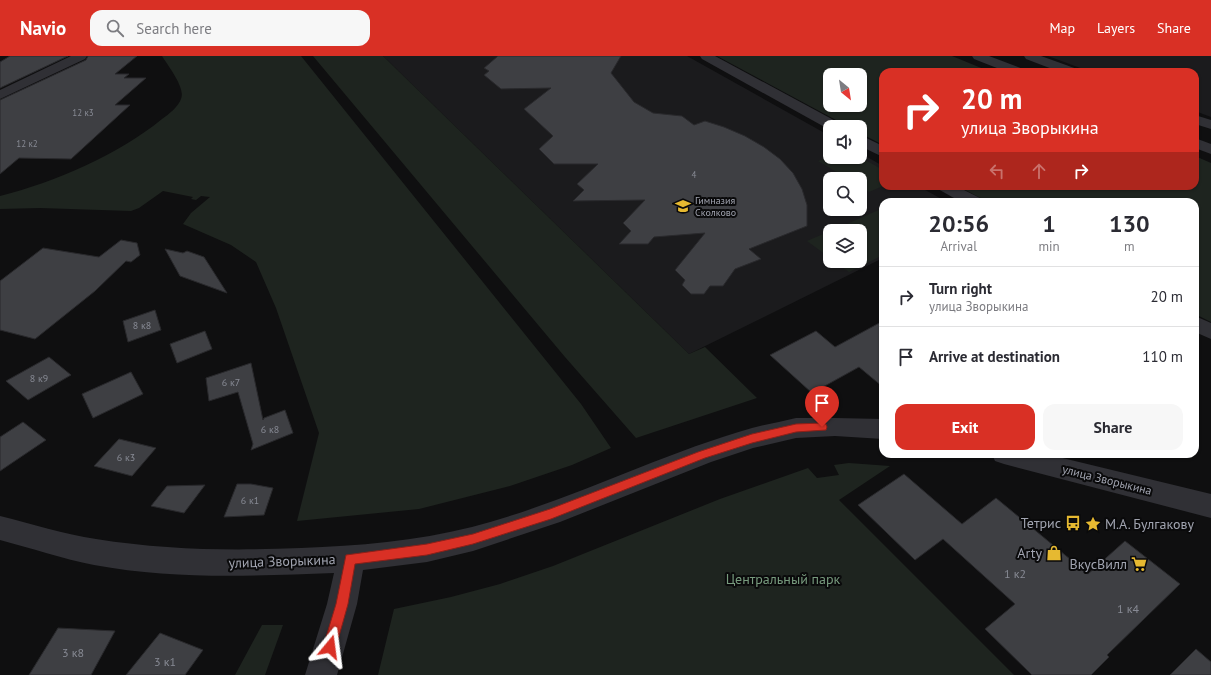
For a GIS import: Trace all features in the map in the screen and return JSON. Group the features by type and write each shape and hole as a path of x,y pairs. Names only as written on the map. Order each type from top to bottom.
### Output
{"street":[{"path":"0,95 81,56"},
{"path":"706,56 823,120"},
{"path":"978,56 1008,68"},
{"path":"1030,56 1062,68"},
{"path":"1199,120 1211,125"},
{"path":"867,144 879,150"},
{"path":"1199,144 1211,149"},
{"path":"952,190 966,198"},
{"path":"1199,325 1211,332"},
{"name":"улица Зворыкина","path":"0,528 94,552 164,561 238,564 350,559 427,549 473,539 551,514 702,455 752,438 796,428 835,427 879,429"},
{"name":"улица Зворыкина","path":"1020,458 1211,506"},
{"path":"321,675 342,604 350,559"}],"shaded area":[{"name":"Гимназия Сколково","path":"383,56 687,56 823,132 823,164 867,164 867,157 879,164 879,190 925,190 940,198 879,198 879,260 867,266 867,224 823,224 823,268 863,268 689,354"},
{"path":"1048,56 1211,56 1211,117 1199,112 1199,68 1080,68"}],"green space":[{"path":"162,56 301,56 581,404 611,448 572,465 510,486 419,509 297,521 319,433 276,308 256,262 231,245 183,224 191,213 210,197 201,196 196,200 191,199 193,197 163,191 139,208 131,211 40,208 0,209 0,196 42,183 85,166 126,144 168,115 178,105 182,94 176,77"},
{"path":"313,56 383,56 689,354 705,347 757,398 636,438 565,357"},
{"path":"717,56 952,56 981,68 879,68 879,143 867,137 867,120 836,120"},
{"path":"1199,158 1211,163 1211,322 1199,316 1199,198 980,198 966,190 1199,190"},
{"path":"823,159 823,164 818,161"},
{"path":"867,161 879,168 879,188 869,192 867,191 867,172 836,172 823,164 867,164"},
{"path":"879,210 879,257 867,263 867,224 847,224"},
{"path":"823,234 823,253 807,241"},
{"path":"844,268 857,268 849,272"},
{"name":"Центральный парк","path":"849,463 890,466 839,500 1014,675 378,675 394,609 451,597 500,584 553,566 720,499 808,468 817,478 839,475 834,465"},
{"path":"262,625 283,625 265,675 235,675"}],"building":[{"path":"10,56 68,56 0,88 0,62"},
{"path":"88,56 137,56 115,74 129,74 124,78 146,78 115,105 130,105 71,159 19,158 0,174 0,100 86,60"},
{"path":"498,56 621,56 611,73 634,102 653,113 682,116 694,125 705,121 724,127 745,136 764,147 780,159 793,173 802,189 807,205 807,226 749,249 761,259 735,269 723,286 710,286 704,294 691,294 682,285 685,280 675,270 705,233 654,237 648,244 619,244 631,231 623,223 645,200 573,201 584,190 577,184 598,164 554,164 539,149 553,136 524,109 551,88 501,89 484,75 489,71 484,68"},
{"path":"121,240 137,243 140,255 131,262 126,261 95,291 35,339 0,330 0,281 43,248 99,257"},
{"path":"165,249 183,253 187,251 204,257 227,293 180,276"},
{"path":"155,310 161,330 128,342 123,321"},
{"path":"879,323 879,384 859,367 812,393 770,355 816,331 835,347"},
{"path":"205,331 212,349 177,363 170,344"},
{"path":"49,357 71,375 28,400 6,381"},
{"path":"251,363 263,420 264,418 285,410 293,433 251,450 253,444 238,392 209,401 206,378"},
{"path":"131,372 143,394 93,418 82,394"},
{"path":"23,422 46,440 0,471 0,437"},
{"path":"119,439 156,448 132,476 94,466"},
{"path":"904,474 962,524 996,498 1088,574 1125,541 1180,584 1107,655 1109,657 1091,675 1032,675 985,629 1015,604 943,539 915,560 858,505"},
{"path":"237,484 251,484 273,488 264,515 224,517"},
{"path":"205,485 184,513 151,506 167,486"},
{"path":"58,628 115,631 91,675 29,675"},
{"path":"160,633 203,650 185,675 126,675"},
{"path":"1196,649 1211,662 1211,675 1170,675"}],"place":[{"name":"Гимназия Сколково","path":"683,206"},
{"name":"Тетрис","path":"1073,523"},
{"name":"М.А. Булгакову","path":"1093,524"},
{"name":"Arty","path":"1054,553"},
{"name":"ВкусВилл","path":"1139,564"}],"route":[{"path":"330,647 342,604 350,559 427,549 473,539 551,514 702,455 752,438 796,428 822,427"}]}
